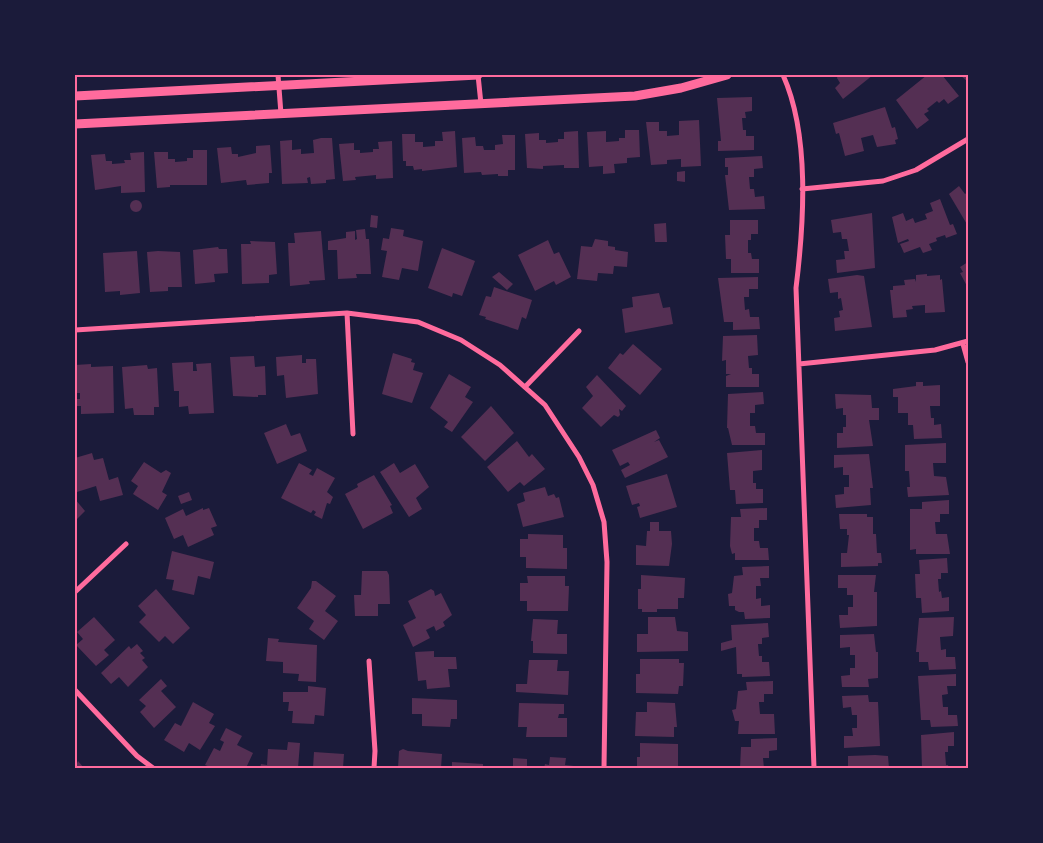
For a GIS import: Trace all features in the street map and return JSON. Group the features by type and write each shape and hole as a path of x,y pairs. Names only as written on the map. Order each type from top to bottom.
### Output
{"street":[{"path":"75,96 278,80 478,75 481,104"},
{"path":"75,124 635,96 681,88 727,75"},
{"path":"783,75 790,90 798,123 802,189 802,237 796,288 814,768"},
{"path":"278,80 281,114"},
{"path":"802,189 883,181 916,170 968,139"},
{"path":"75,330 347,313 418,322 461,340 500,365 545,406 579,457 593,484 604,522 607,562 604,768"},
{"path":"347,313 353,434"},
{"path":"525,387 580,331"},
{"path":"799,364 935,350 966,342 968,362"},
{"path":"75,592 126,544"},
{"path":"369,661 375,750 374,768"},
{"path":"75,690 137,756 153,768"}],"building":[{"path":"838,75 873,75 843,99 835,88 840,83 837,78"},
{"path":"927,75 942,75 959,96 948,104 944,99 939,103 937,101 924,114 929,120 917,129 896,100"},
{"path":"960,75 968,75 968,82"},
{"path":"752,97 752,111 745,112 746,118 742,118 743,130 746,130 746,136 754,136 754,150 718,151 718,141 721,141 717,98"},
{"path":"885,107 892,128 895,127 898,139 895,140 896,144 877,147 873,135 861,138 864,151 845,156 839,133 836,134 833,123"},
{"path":"699,120 701,166 681,167 681,159 667,160 667,164 651,165 646,122 659,122 659,131 667,131 667,136 679,135 679,121"},
{"path":"625,130 639,130 640,157 627,158 627,163 614,164 615,173 603,174 603,166 589,167 587,132 606,131 606,142 619,141 619,138 625,138"},
{"path":"455,131 457,167 422,171 422,169 414,170 413,166 406,166 406,161 403,161 402,134 415,134 415,142 423,142 423,147 435,146 435,141 443,141 442,132"},
{"path":"578,131 579,168 564,168 564,165 543,166 543,169 527,168 525,134 539,133 539,140 546,140 546,143 558,142 558,139 564,139 564,132"},
{"path":"502,135 515,135 515,170 508,170 508,176 498,176 498,174 482,175 481,172 464,173 462,138 475,137 476,146 483,146 484,150 495,150 495,145 503,144"},
{"path":"332,138 335,179 326,180 326,183 311,184 310,177 307,178 308,183 282,184 280,141 292,140 292,150 301,149 301,154 314,153 313,140"},
{"path":"392,141 393,178 376,179 376,175 355,177 356,180 343,181 339,144 354,143 354,150 360,150 360,153 373,152 373,149 379,149 378,142"},
{"path":"270,145 272,173 269,173 269,183 247,185 246,180 221,183 217,148 231,147 232,154 238,154 238,157 256,153 256,146"},
{"path":"193,150 207,150 207,185 170,185 170,187 157,188 154,152 168,152 168,159 175,159 175,162 187,161 187,158 193,158"},
{"path":"144,152 145,192 121,193 121,186 95,190 91,155 105,154 106,161 112,161 112,164 125,163 124,160 131,160 130,153"},
{"path":"762,156 763,168 754,169 754,177 749,177 750,189 754,189 755,197 764,196 765,209 729,210 725,175 728,175 728,167 725,167 725,158"},
{"path":"685,171 685,182 677,181 677,172"},
{"path":"959,186 965,194 968,192 968,226 949,194"},
{"path":"940,199 950,225 953,224 957,234 946,238 945,235 936,238 937,241 929,244 932,250 923,253 920,247 904,253 900,244 909,241 908,239 898,243 892,217 903,213 906,221 913,218 915,223 927,219 925,214 933,211 930,203"},
{"path":"136,200 142,206 136,212 130,206"},
{"path":"872,213 875,268 837,273 836,260 845,259 844,251 849,251 847,239 842,239 841,232 833,233 831,220"},
{"path":"371,215 378,216 377,228 370,227"},
{"path":"730,220 758,220 758,234 751,234 751,240 748,240 748,253 751,253 752,259 759,259 759,273 731,273 731,259 726,259 725,235 730,235"},
{"path":"666,223 667,242 655,242 654,224"},
{"path":"391,228 404,230 403,236 423,241 418,271 402,268 399,280 382,277 387,251 381,250 383,238 389,239"},
{"path":"365,229 366,239 369,239 371,274 356,274 357,278 338,279 337,250 328,250 328,241 346,238 346,232 355,231 355,240 357,239 356,230"},
{"path":"321,231 325,280 309,281 310,284 290,286 288,243 295,243 294,233"},
{"path":"595,239 608,241 608,246 615,247 615,250 628,252 627,267 614,266 613,274 598,273 597,281 577,279 581,246 592,247"},
{"path":"548,240 554,254 559,252 571,277 556,285 554,281 535,291 518,255"},
{"path":"250,241 275,242 277,274 269,275 269,283 242,284 241,244 251,244"},
{"path":"218,247 219,249 227,249 228,273 214,274 215,282 195,284 193,250"},
{"path":"442,248 475,261 462,296 453,293 452,297 428,288"},
{"path":"137,251 140,293 120,295 120,291 105,292 103,253"},
{"path":"147,252 180,252 182,287 168,287 168,291 150,292"},
{"path":"968,262 968,288 960,273 963,272 960,267"},
{"path":"499,272 513,284 507,290 492,277"},
{"path":"927,274 927,276 940,275 940,280 942,279 945,312 925,313 925,305 912,306 913,309 906,310 907,317 893,318 890,290 893,290 893,286 905,285 904,280 915,279 916,282 916,275"},
{"path":"857,275 864,276 872,327 835,331 834,318 840,317 839,311 843,310 841,298 838,299 838,292 830,293 828,279"},
{"path":"758,277 758,289 749,289 749,297 744,297 745,310 749,309 750,317 759,317 760,329 733,330 733,322 724,322 718,278"},
{"path":"494,287 532,300 526,319 522,317 518,330 485,319 486,317 479,315 486,296 491,297"},
{"path":"659,293 663,308 670,307 673,324 625,333 622,309 633,307 632,297"},
{"path":"757,335 758,355 748,356 749,368 752,368 752,374 759,374 759,387 726,387 726,376 731,374 726,374 726,360 722,361 723,336"},
{"path":"633,344 662,369 640,395 608,368 620,353 623,355"},
{"path":"393,353 412,359 411,362 415,363 413,370 423,373 412,403 382,394"},
{"path":"302,355 302,363 306,363 306,359 316,359 318,394 286,398 284,375 277,376 276,357"},
{"path":"254,356 255,367 265,366 266,395 258,395 258,397 233,396 230,357"},
{"path":"193,362 193,371 197,371 196,364 211,363 214,413 189,414 188,406 179,407 179,391 174,391 172,363"},
{"path":"91,364 91,367 113,366 114,413 81,414 81,406 75,406 75,399 80,399 80,393 75,393 75,365"},
{"path":"147,365 148,369 157,368 159,407 154,407 154,415 134,415 133,408 125,409 122,367"},
{"path":"449,374 471,387 465,397 473,402 452,432 444,427 448,422 430,408"},
{"path":"597,375 626,406 622,411 619,409 620,415 618,417 614,415 601,427 582,408 593,396 586,387"},
{"path":"916,382 923,382 923,386 940,385 940,406 930,406 934,425 941,424 942,438 914,439 913,425 908,425 908,413 898,413 898,397 893,397 893,389 916,386"},
{"path":"763,392 764,404 755,405 755,413 750,413 750,426 755,426 756,433 765,433 765,445 732,445 727,428 728,394"},
{"path":"835,394 871,395 872,408 879,408 879,420 869,420 873,446 837,448 837,433 843,433 843,427 846,427 846,415 843,415 843,408 836,409"},
{"path":"491,406 514,433 485,461 461,437"},
{"path":"286,424 291,436 300,433 307,451 277,464 264,433"},
{"path":"656,430 660,438 654,442 659,440 668,457 625,478 621,470 630,465 628,462 620,466 612,450"},
{"path":"517,441 529,457 532,454 545,469 524,486 520,482 508,492 487,467"},
{"path":"946,443 946,463 933,463 934,476 946,477 949,495 908,497 907,487 910,487 909,471 905,471 905,445"},
{"path":"762,450 762,470 753,471 753,483 756,483 756,489 763,489 763,503 736,504 735,490 730,490 727,453"},
{"path":"92,453 94,460 103,458 109,480 118,477 123,495 100,501 96,486 77,492 75,458"},
{"path":"869,454 873,488 870,488 871,505 836,508 835,495 844,494 844,487 849,487 849,475 843,475 843,467 834,468 834,455"},
{"path":"144,462 161,473 166,470 171,473 162,492 167,495 158,510 133,494 138,486 131,481"},
{"path":"299,463 312,470 309,474 313,476 317,468 335,478 327,492 333,497 330,504 327,503 322,519 314,515 316,512 313,510 311,513 281,498"},
{"path":"394,463 400,473 415,464 429,487 416,498 422,509 409,517 380,472"},
{"path":"667,474 677,507 640,518 637,507 640,506 639,503 632,505 626,486"},
{"path":"374,475 392,505 390,506 393,513 363,529 345,494 358,487 357,484"},
{"path":"545,487 548,496 554,494 556,498 559,497 564,517 523,527 517,504 525,501 523,493"},
{"path":"189,492 192,500 181,504 178,496"},
{"path":"75,499 85,511 75,521"},
{"path":"949,500 949,514 940,514 940,522 935,522 936,534 947,534 950,554 916,554 916,549 910,550 910,509 922,509 922,502"},
{"path":"203,508 203,510 209,508 217,526 211,528 214,535 188,547 183,535 174,539 165,518 183,509 186,516"},
{"path":"767,508 767,520 759,520 759,528 754,528 754,541 759,541 760,548 768,548 769,560 735,560 735,553 732,554 730,546 731,517 741,517 740,509"},
{"path":"839,514 867,514 867,517 873,517 873,534 876,534 877,553 881,553 882,563 878,563 878,566 841,567 841,553 847,553 849,535 847,535 847,529 840,529"},
{"path":"650,522 659,522 659,531 671,531 672,544 669,566 636,565 636,545 646,546"},
{"path":"528,534 563,535 563,548 567,548 567,569 526,568 526,557 520,557 520,539 528,539"},
{"path":"172,551 214,562 210,579 198,576 194,595 172,590 174,580 166,579"},
{"path":"947,558 948,573 941,573 941,579 938,579 939,592 941,591 942,598 949,597 949,611 922,613 921,598 916,598 915,574 920,574 919,560"},
{"path":"769,566 769,578 760,578 761,586 756,586 756,599 761,598 761,606 770,605 770,618 745,619 744,612 735,610 735,606 729,606 728,594 732,593 734,576 743,575 742,567"},
{"path":"362,571 387,571 389,575 390,604 378,604 378,616 355,616 354,595 361,595"},
{"path":"641,575 685,578 684,598 678,598 678,609 657,609 657,612 642,612 642,609 638,609 638,589 641,589"},
{"path":"838,575 876,575 874,592 877,592 877,626 840,628 839,615 848,615 848,607 853,607 853,595 847,595 847,588 838,588"},
{"path":"527,576 565,576 565,586 569,586 568,611 527,611 527,601 520,601 520,583 528,583"},
{"path":"312,581 316,581 336,596 325,611 338,621 324,640 309,629 314,621 297,608 311,588"},
{"path":"156,589 190,628 173,644 165,636 159,642 139,622 146,615 138,606"},
{"path":"431,589 434,591 435,596 441,593 452,615 443,622 445,626 436,631 434,626 426,630 430,638 413,647 403,625 416,618 408,601"},
{"path":"94,617 115,640 104,650 109,655 96,666 76,645 83,639 77,632"},
{"path":"648,617 675,617 677,631 688,632 688,651 637,652 637,634 648,634"},
{"path":"954,617 953,636 940,637 941,650 946,649 946,657 955,657 956,669 929,670 928,662 919,662 919,652 916,652 919,618"},
{"path":"533,619 558,620 557,634 567,634 567,654 533,653 533,641 531,641"},
{"path":"768,623 769,637 762,638 762,644 758,644 759,656 762,656 762,662 769,662 770,676 742,677 742,674 737,674 736,647 721,651 721,643 732,640 731,625"},
{"path":"874,634 876,652 878,652 878,678 868,679 869,687 842,687 841,676 850,675 850,668 855,668 855,655 850,655 850,647 840,648 840,635"},
{"path":"268,638 279,639 278,642 317,645 316,682 298,681 299,674 283,673 283,662 266,661"},
{"path":"137,644 143,651 140,653 145,658 142,660 148,667 128,687 119,677 111,684 101,673 129,646 131,649"},
{"path":"434,651 434,657 456,657 457,669 448,669 450,687 427,689 426,680 418,681 415,652"},
{"path":"640,659 679,659 679,663 684,663 683,686 679,686 678,694 636,693 636,674 640,674"},
{"path":"529,660 558,660 557,671 569,671 568,695 516,692 516,684 527,684"},
{"path":"956,674 956,686 947,686 948,694 942,695 943,707 948,707 948,715 957,715 958,726 931,727 930,720 921,720 918,676"},
{"path":"161,679 167,686 161,691 176,707 154,728 140,712 146,706 139,700"},
{"path":"773,681 773,694 764,694 764,702 759,702 760,714 774,714 775,734 738,734 739,721 735,721 732,710 736,709 738,691 747,690 746,682"},
{"path":"308,686 326,688 324,716 315,715 314,724 292,723 293,711 288,711 289,702 283,702 283,692 308,692"},
{"path":"868,695 869,702 878,702 880,746 844,748 844,736 853,736 852,728 857,728 857,715 852,715 851,707 843,708 842,696"},
{"path":"412,698 457,700 457,719 451,719 450,727 422,726 422,714 412,714"},
{"path":"193,702 214,714 209,723 215,726 200,750 189,743 184,752 164,740 175,723 181,726"},
{"path":"647,702 675,703 677,727 674,727 674,737 635,736 636,712 647,712"},
{"path":"519,703 564,704 564,714 559,714 558,718 567,718 567,737 526,737 527,727 518,727"},
{"path":"226,728 242,736 237,745 253,753 246,768 212,768 205,765 214,748 220,751 224,742 220,740"},
{"path":"954,732 954,746 948,746 948,752 945,752 946,765 949,768 922,768 921,735"},
{"path":"777,738 777,750 769,751 769,758 763,758 764,768 740,768 741,747 751,747 751,739"},
{"path":"288,742 300,743 298,768 260,768 261,764 267,765 268,749 287,750"},
{"path":"640,743 678,744 678,768 637,768 637,757 640,757"},
{"path":"403,749 442,754 441,768 398,768 399,751"},
{"path":"314,752 344,754 343,768 313,768"},
{"path":"848,756 888,756 889,768 848,768"},
{"path":"550,757 566,758 565,765 574,766 574,768 544,768 545,764 549,765"},
{"path":"513,758 527,759 527,768 513,768"},
{"path":"78,761 84,768 75,768"},
{"path":"452,762 483,764 483,768 452,768"}]}
